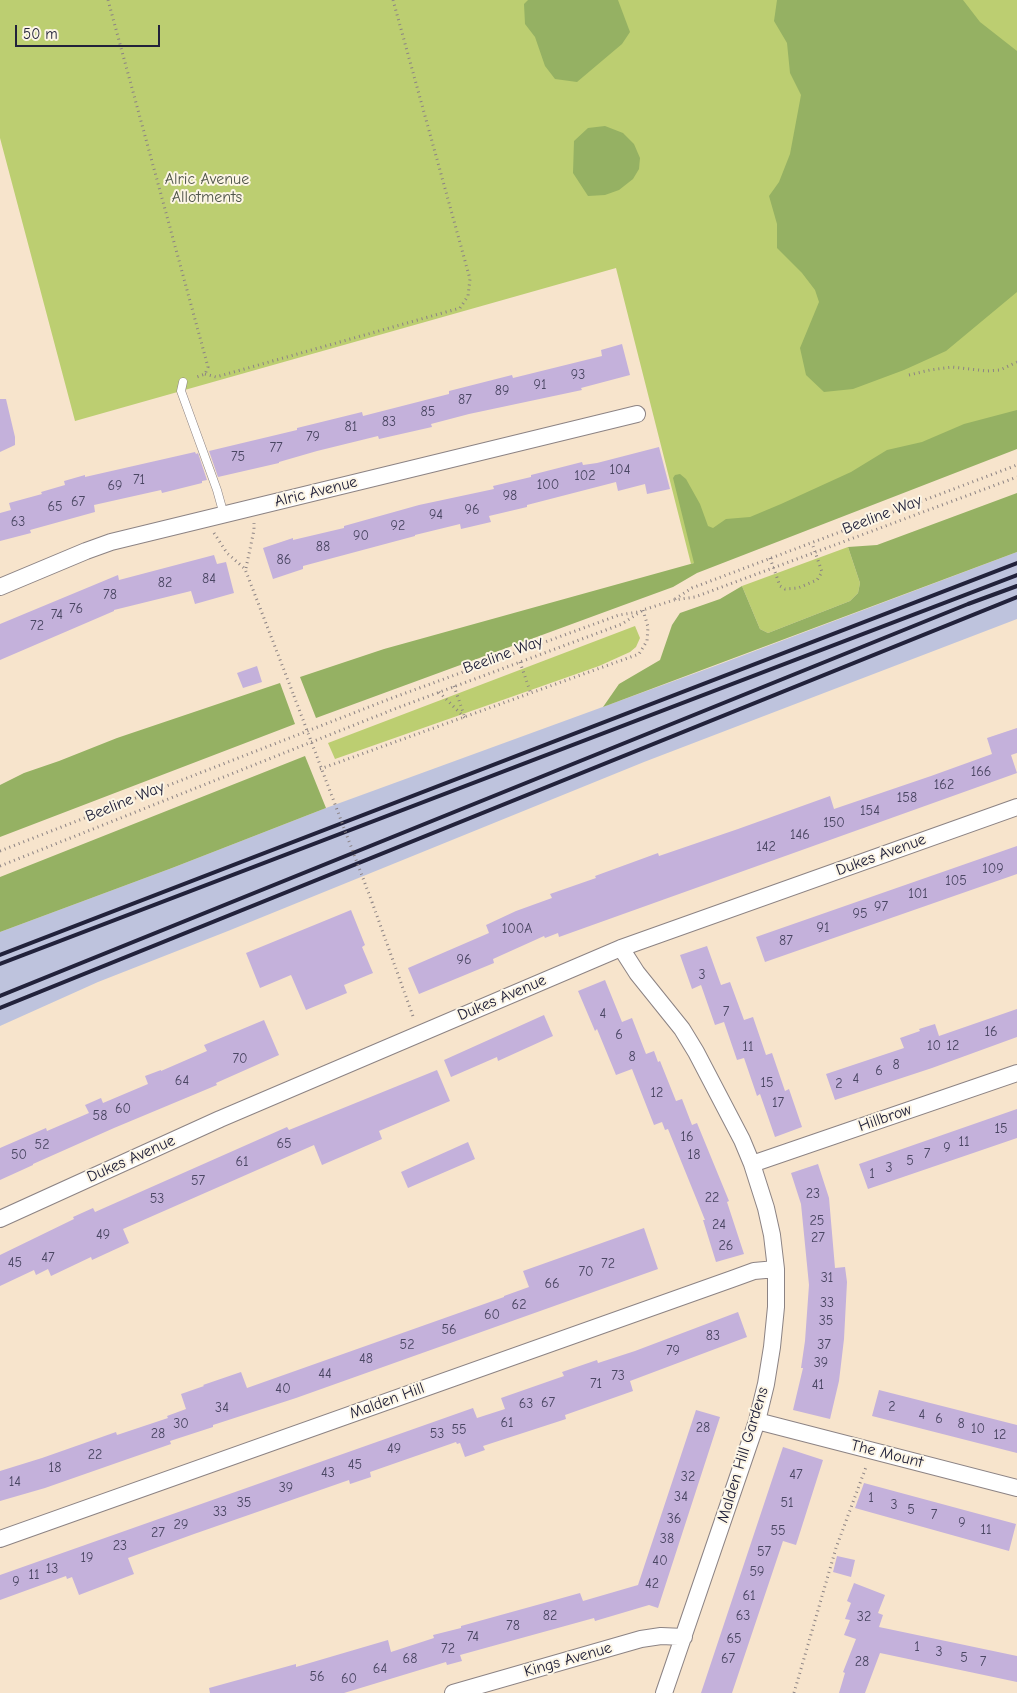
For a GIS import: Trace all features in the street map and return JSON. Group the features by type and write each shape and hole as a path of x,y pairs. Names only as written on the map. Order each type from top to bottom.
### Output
{"street":[{"name":"Alric Avenue","path":"0,587 111,542 637,414"},
{"name":"Dukes Avenue","path":"0,1219 220,1119 621,948 1017,807"},
{"name":"Malden Hill Gardens","path":"621,948 627,960 668,1011 696,1052 726,1108 752,1164 766,1208 772,1235 776,1269 776,1307 772,1347 766,1384 757,1420 664,1693"},
{"name":"Hillbrow","path":"752,1164 1017,1073"},
{"name":"Malden Hill","path":"0,1539 723,1282 754,1272 776,1269"},
{"name":"The Mount","path":"757,1420 1017,1488"},
{"name":"Kings Avenue","path":"453,1693 641,1639 661,1636 684,1637"}],"lane":[{"path":"183,382 181,391 218,490 224,515"}],"path":[{"path":"108,0 208,367 205,374"},
{"path":"183,382 205,374 216,377 460,308 468,296 470,279 393,0"},
{"path":"910,375 952,367 987,371 1000,370 1017,362"},
{"path":"674,600 692,588 1017,465"},
{"name":"Beeline Way","path":"0,866 454,686 622,624 641,611 674,600 695,597 1017,477"},
{"path":"245,569 254,530 252,508"},
{"path":"205,519 227,553 245,569 420,1033"},
{"path":"770,558 780,586 785,590 798,588 817,580 822,572 812,543"},
{"path":"0,851 392,698 619,615 641,611 648,627 647,641 639,654 465,718 320,768"},
{"path":"520,662 531,694"},
{"path":"454,686 465,718"},
{"path":"439,692 465,718"},
{"path":"794,1693 836,1548 872,1451"}],"shaded area":[{"path":"1017,552 1017,619 644,762 98,982 0,1026 0,932 326,808 715,666"}],"green space":[{"name":"Alric Avenue Allotments","path":"0,0 1017,0 1017,441 691,564 616,268 75,421 0,138"},
{"path":"528,0 618,0 630,32 622,44 577,82 555,79 545,66 535,37 525,24 524,4"},
{"path":"777,0 963,0 980,22 1017,51 1017,292 946,351 904,370 853,389 824,392 806,375 800,348 819,302 815,290 802,273 777,248 777,224 769,196 779,182 790,154 801,95 790,73 787,43 774,21"},
{"path":"605,126 623,133 634,144 640,158 639,169 633,179 619,190 605,195 588,196 573,173 574,141 588,128"},
{"path":"1017,410 1017,449 697,573 673,587 316,718 300,677 384,649 694,563 673,478 675,475 680,474 686,479 700,504 708,526 713,528 726,519 750,517 781,504 851,472 887,450 922,442 964,424"},
{"path":"1017,493 1017,552 603,707 619,684 660,660 672,625 680,613 720,599 742,586 760,629 768,633 850,601 858,593 860,583 848,547 877,545"},
{"path":"848,547 860,583 858,593 850,601 768,633 760,629 742,586"},
{"path":"635,626 640,638 636,647 630,652 599,666 335,759 328,743"},
{"path":"280,683 295,724 0,837 0,785 24,773 117,738"},
{"path":"305,756 326,808 0,932 0,877"}],"building":[{"path":"622,344 630,375 581,388 582,390 469,414 431,424 432,427 379,439 378,436 317,451 279,463 218,477 209,451 362,412 363,416 449,394 449,391 512,375 513,378 602,356 601,350"},
{"path":"0,399 6,399 15,437 15,445 0,452"},
{"path":"659,447 670,489 647,494 645,484 618,491 616,482 489,516 491,522 461,529 460,524 415,535 303,566 303,569 273,579 263,548 293,538 293,540 344,528 344,526 419,505 494,489 493,486 531,477 531,475 582,462 583,465 597,463"},
{"path":"195,452 196,454 198,453 207,480 202,481 202,483 162,493 161,490 94,505 95,512 30,530 31,533 0,541 0,513 11,510 9,503 42,494 41,492 65,485 64,481 85,475 85,477"},
{"path":"214,555 217,564 226,562 234,593 195,604 191,591 114,610 0,660 0,624 118,575 119,580"},
{"path":"257,666 262,682 243,688 237,673"},
{"path":"1017,728 1017,753 1011,755 1017,773 559,937 558,933 545,938 544,936 493,959 494,963 419,994 408,968 489,933 486,925 516,911 552,898 550,894 596,878 595,876 658,853 659,856 830,796 834,809 931,776 992,754 987,738"},
{"path":"1017,846 1017,874 765,962 756,937"},
{"path":"351,910 365,945 362,947 373,973 344,985 347,993 306,1010 291,975 260,988 246,953"},
{"path":"707,946 721,985 730,982 744,1020 753,1017 766,1055 772,1053 785,1091 789,1089 802,1127 775,1137 760,1094 757,1096 744,1058 737,1060 724,1022 715,1025 701,985 692,989 680,955"},
{"path":"605,980 622,1022 632,1018 646,1054 654,1051 676,1101 682,1099 692,1125 697,1123 729,1201 727,1202 744,1254 716,1262 703,1220 705,1220 668,1129 665,1130 662,1122 654,1125 632,1069 616,1075 597,1029 595,1031 578,991"},
{"path":"1017,1009 1017,1037 835,1100 826,1074 904,1048 900,1038 920,1031 919,1029 935,1024 939,1036"},
{"path":"544,1015 553,1036 498,1061 497,1057 451,1077 444,1060"},
{"path":"264,1020 279,1055 216,1083 217,1085 114,1128 0,1180 0,1148 46,1128 47,1131 89,1113 85,1105 101,1098 103,1103 148,1084 145,1076 207,1051 204,1045"},
{"path":"437,1070 450,1101 379,1131 382,1139 322,1165 314,1145 123,1229 129,1243 92,1260 91,1257 51,1276 48,1269 36,1275 34,1270 0,1286 0,1255 74,1219 73,1217 93,1208 95,1212 287,1127 289,1130"},
{"path":"1017,1109 1017,1138 868,1189 859,1164"},
{"path":"468,1142 475,1159 408,1188 401,1172"},
{"path":"818,1164 829,1198 835,1268 845,1267 847,1282 844,1339 839,1381 830,1419 793,1410 803,1368 801,1368 809,1285 801,1204 791,1173"},
{"path":"644,1228 658,1269 296,1398 213,1425 213,1427 170,1441 171,1444 45,1488 0,1501 0,1471 116,1432 117,1435 168,1418 167,1416 186,1409 181,1394 241,1372 247,1388 504,1297 529,1287 523,1271"},
{"path":"738,1312 747,1337 630,1381 633,1391 565,1415 566,1419 483,1446 485,1450 465,1457 460,1443 457,1444 456,1442 370,1472 371,1477 350,1484 349,1480 194,1534 128,1558 134,1574 79,1595 72,1577 67,1579 66,1576 0,1600 0,1575 473,1408 477,1418 505,1409 501,1398 564,1376 562,1372 597,1360 598,1363 635,1351"},
{"path":"879,1390 1017,1425 1017,1453 872,1416"},
{"path":"696,1410 720,1417 658,1608 649,1605 595,1621 594,1618 460,1655 462,1661 447,1665 446,1662 344,1693 210,1693 209,1688 296,1664 296,1667 388,1640 391,1652 434,1638 433,1635 461,1628 461,1626 580,1593 583,1601 638,1585"},
{"path":"783,1447 823,1460 796,1545 783,1541 732,1693 701,1693"},
{"path":"864,1483 1016,1524 1009,1551 855,1508"},
{"path":"837,1556 855,1560 851,1577 833,1572"},
{"path":"854,1583 885,1595 878,1613 883,1615 879,1627 1017,1656 1017,1682 880,1653 865,1693 839,1693 845,1673 843,1672 856,1639 844,1635 850,1620 845,1619 851,1603 847,1601"}],"railway":[{"path":"0,955 1017,563"},
{"path":"0,964 1017,575"},
{"path":"0,996 968,604 1017,586"},
{"path":"0,1008 1017,597"}]}
